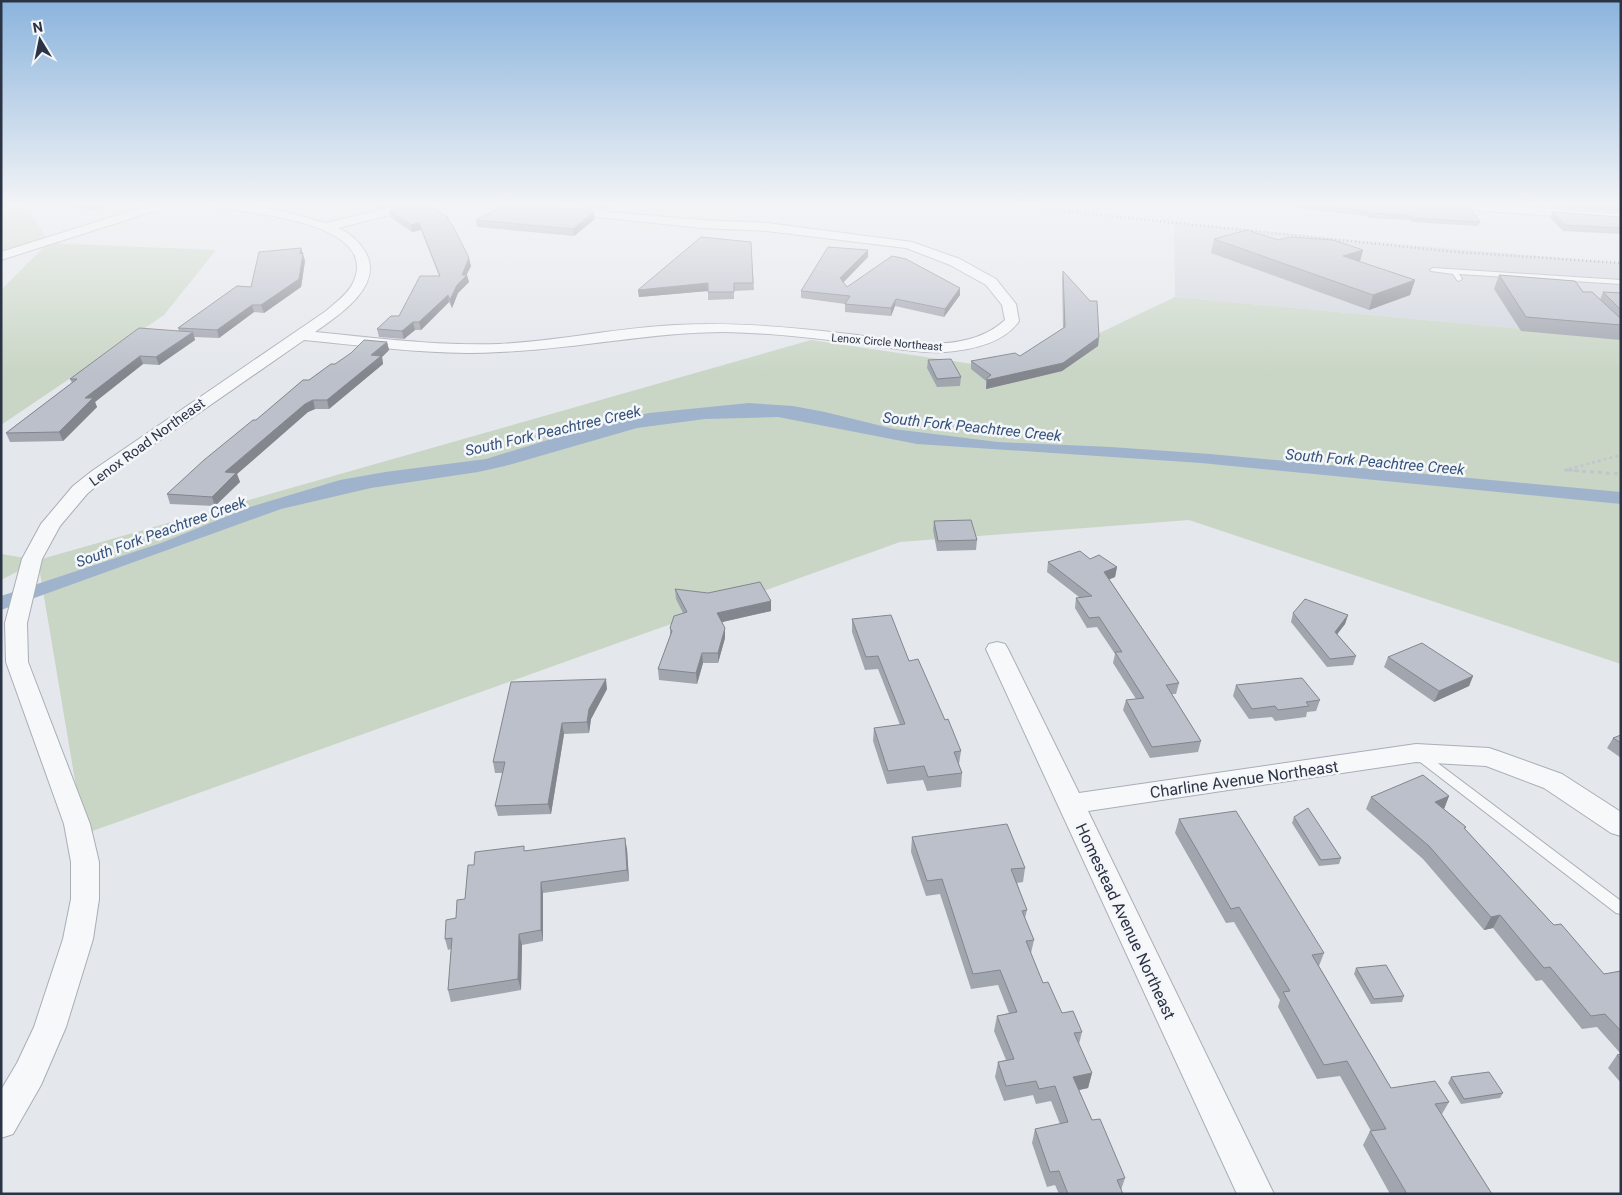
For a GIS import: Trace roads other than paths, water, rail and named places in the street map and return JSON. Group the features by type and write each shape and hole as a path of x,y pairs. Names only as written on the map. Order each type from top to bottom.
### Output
{"street":[{"name":"Lenox Road Northeast","path":"1,1122 29,1074 50,1027 78,939 85,899 86,862 77,824 9,664 16,623 30,565 51,524 80,490 122,456 331,314 348,299 360,283 364,270 363,260"},
{"name":"Lenox Circle Northeast","path":"301,335 414,348 474,349 528,346 622,334 699,328 773,331 932,348 956,347 986,339 1004,330 1012,321 1010,304 991,282 948,260"},
{"name":"Homestead Avenue Northeast","path":"997,649 1256,1194"},
{"name":"Charline Avenue Northeast","path":"1072,804 1416,753 1489,758 1499,761 1553,781 1621,826"}],"lane":[{"path":"1433,270 1621,282"},
{"path":"1455,272 1459,280"},
{"path":"1572,280 1578,286"},
{"path":"1416,753 1621,909"}],"water":[{"path":"749,403 793,406 894,429 998,442 1210,454 1621,492 1621,504 1201,463 917,444 778,417 705,419 637,428 505,466 478,472 371,488 281,509 1,610 1,596 161,543 250,507 340,480 385,472 486,459 590,427 649,413"}],"railway":[{"path":"1572,260 1621,263"}],"water label":[{"name":"South Fork Peachtree Creek","path":"972,427"},
{"name":"South Fork Peachtree Creek","path":"553,431"},
{"name":"South Fork Peachtree Creek","path":"1375,462"},
{"name":"South Fork Peachtree Creek","path":"161,532"}]}
